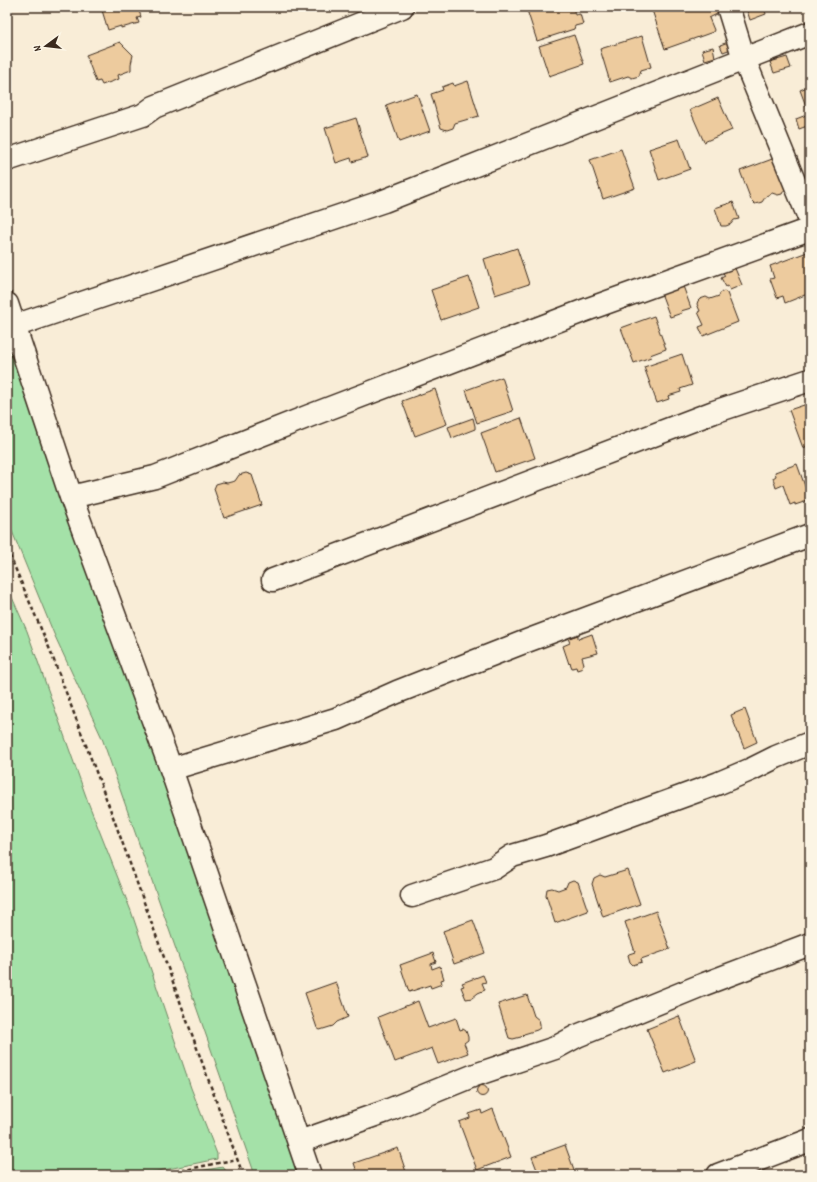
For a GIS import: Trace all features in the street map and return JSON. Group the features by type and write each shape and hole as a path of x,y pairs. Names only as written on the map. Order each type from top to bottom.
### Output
{"street":[{"path":"7,160 143,115 154,106 402,7"},
{"path":"728,7 744,59 810,220"},
{"path":"14,326 384,202 810,33"},
{"path":"71,496 155,477 316,413 583,311 810,228"},
{"path":"7,304 71,496 171,769 310,1175"},
{"path":"272,580 714,412 810,380"},
{"path":"171,769 336,718 397,692 524,642 810,535"},
{"path":"412,896 494,868 512,856 546,846 719,783 810,743"},
{"path":"299,1142 384,1112 475,1075 555,1048 577,1036 672,997 810,944"},
{"path":"718,1175 810,1140"}],"path":[{"path":"7,549 50,650 101,784 243,1175"},
{"path":"161,1175 237,1159"}],"green space":[{"path":"7,336 169,782 302,1175 255,1175 102,738 54,634 7,519"},
{"path":"7,586 27,631 88,802 131,911 191,1088 217,1154 217,1159 139,1175 7,1175"},
{"path":"223,1167 229,1175 176,1175"}],"building":[{"path":"101,7 138,7 141,17 137,18 139,23 108,30"},
{"path":"536,7 573,7 575,15 580,14 583,24 575,26 574,29 537,41 527,10"},
{"path":"651,7 718,7 718,11 717,14 709,18 714,30 713,32 665,49"},
{"path":"746,7 764,7 766,14 750,20"},
{"path":"574,35 584,64 549,76 539,46"},
{"path":"642,36 651,67 641,70 639,76 632,78 628,76 610,82 600,49"},
{"path":"731,41 731,49 723,52 720,45"},
{"path":"120,42 133,55 131,70 118,75 119,79 102,85 100,81 96,82 86,55"},
{"path":"713,47 715,57 705,60 702,50"},
{"path":"787,57 791,68 774,73 770,62"},
{"path":"810,80 810,125 799,129 796,119 809,114 800,90 807,87 805,82"},
{"path":"468,81 479,116 455,123 453,128 447,130 441,128 431,94 443,90 442,87 453,83 454,86"},
{"path":"417,94 430,131 399,142 386,105"},
{"path":"718,98 732,130 704,142 690,110"},
{"path":"356,118 368,157 352,162 351,158 336,163 325,128"},
{"path":"679,139 690,169 659,180 649,149"},
{"path":"621,149 635,188 603,199 590,160"},
{"path":"775,158 786,187 782,194 778,195 772,193 766,196 762,202 755,204 751,200 740,171"},
{"path":"733,202 739,219 734,220 731,224 726,226 721,226 715,208"},
{"path":"517,248 529,284 495,295 484,259"},
{"path":"810,251 810,293 785,303 783,296 777,298 770,279 774,278 770,266"},
{"path":"734,266 742,285 730,290 728,286 726,287 721,278 725,276 722,271"},
{"path":"469,277 479,307 441,320 431,290"},
{"path":"683,286 691,308 670,317 661,293"},
{"path":"724,291 727,293 738,322 703,336 699,327 704,325 698,312 700,311 697,304 698,301 706,297 710,299 719,296 720,293"},
{"path":"654,316 666,349 650,355 651,357 634,363 621,328"},
{"path":"682,354 692,385 680,389 681,392 668,396 669,399 657,403 644,367"},
{"path":"502,377 513,411 477,423 466,390"},
{"path":"435,389 447,424 415,436 402,401"},
{"path":"810,403 810,445 803,448 789,410"},
{"path":"473,418 475,429 452,438 448,427"},
{"path":"521,418 535,458 495,472 481,433"},
{"path":"797,464 810,500 795,505 795,503 790,505 783,485 776,488 773,478 776,476 775,472"},
{"path":"246,473 252,475 262,505 224,518 214,489 216,484 235,481 239,475"},
{"path":"592,634 598,653 582,657 584,664 582,665 583,668 577,670 576,667 572,668 570,663 569,664 563,646 570,643 568,638 578,635 578,639"},
{"path":"745,709 757,742 744,748 731,715"},
{"path":"628,870 640,904 603,917 592,884 594,878 600,875 605,877"},
{"path":"573,880 578,882 588,911 555,923 546,895 547,889 552,888 558,890 566,887 568,882"},
{"path":"656,911 670,949 641,959 642,962 633,965 630,962 628,955 635,952 625,922"},
{"path":"473,920 485,953 454,964 443,931"},
{"path":"433,953 436,962 431,964 432,969 440,966 444,979 441,980 442,984 431,988 430,985 409,992 400,965"},
{"path":"483,975 486,982 482,983 485,990 472,998 466,999 461,987 464,986 462,983"},
{"path":"336,982 348,1017 337,1022 333,1026 320,1030 317,1028 305,993"},
{"path":"527,995 534,1016 539,1020 540,1028 524,1034 521,1037 513,1039 509,1038 498,1004"},
{"path":"418,1001 428,1028 456,1018 460,1030 463,1029 466,1031 468,1040 464,1043 468,1053 438,1064 432,1048 395,1062 378,1017"},
{"path":"679,1016 696,1061 665,1073 647,1029"},
{"path":"482,1085 486,1087 488,1091 486,1095 482,1097 478,1095 476,1091 478,1087"},
{"path":"493,1109 511,1157 477,1170 459,1122 470,1118 469,1114 481,1110 482,1114"},
{"path":"565,1145 576,1175 539,1175 532,1157"},
{"path":"398,1148 407,1175 358,1175 354,1163"}]}
